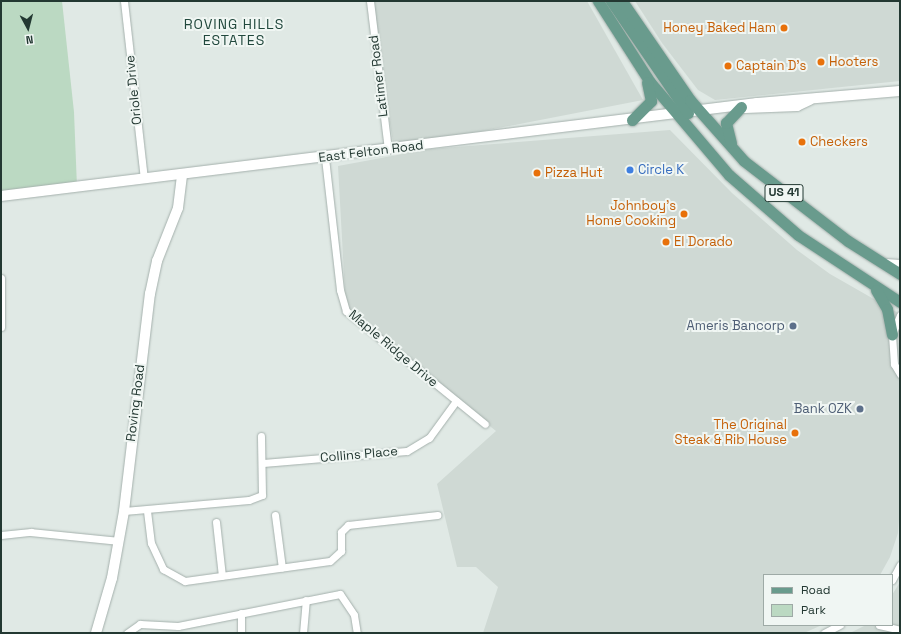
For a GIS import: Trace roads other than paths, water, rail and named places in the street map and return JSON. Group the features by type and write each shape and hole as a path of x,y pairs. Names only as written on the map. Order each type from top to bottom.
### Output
{"main road":[{"name":"US 41","path":"598,1 644,74 676,115 729,175 771,214 873,287 900,302"},
{"path":"611,1 694,113"},
{"name":"US 41","path":"622,1 694,113 778,189 879,261 900,274"},
{"path":"632,120 651,101 644,74"},
{"path":"734,149 726,123 741,107"},
{"path":"873,287 887,309 892,336"}],"street":[{"name":"Oriole Drive","path":"124,1 144,179"},
{"name":"Latimer Road","path":"370,1 388,150"},
{"name":"East Felton Road","path":"1,196 741,107 763,110 797,106 810,100 900,90"},
{"name":"Maple Ridge Drive","path":"325,158 340,290 346,311 485,424"},
{"name":"Roving Road","path":"96,633 119,542 150,294 160,254 178,208 182,175"},
{"path":"879,261 900,263"},
{"path":"1,278 1,327"},
{"path":"900,315 892,336 894,364 900,374"},
{"name":"Collins Place","path":"263,463 407,451 429,438 456,401"},
{"path":"124,510 147,511 249,500 262,494 263,463 261,436"},
{"path":"147,511 151,543 163,569 185,581 330,561 341,551 341,532 348,526 437,515"},
{"path":"275,515 282,568"},
{"path":"216,522 222,576"},
{"path":"1,535 31,532 119,542"},
{"path":"893,578 900,566"},
{"path":"127,633 140,624 182,629 241,613 340,594 354,615 357,633"},
{"path":"304,633 306,600"},
{"path":"241,613 241,633"},
{"path":"824,633 838,626"},
{"path":"883,626 900,630"}],"place":[{"name":"Honey Baked Ham","path":"784,28"},
{"name":"Hooters","path":"821,62"},
{"name":"Captain D's","path":"728,66"},
{"name":"Checkers","path":"802,142"},
{"name":"Circle K","path":"630,170"},
{"name":"Pizza Hut","path":"537,173"},
{"name":"Johnboy’s Home Cooking","path":"684,214"},
{"name":"El Dorado","path":"666,242"},
{"name":"Ameris Bancorp","path":"793,326"},
{"name":"Bank OZK","path":"860,409"},
{"name":"The Original Steak & Rib House","path":"795,433"}],"district":[{"name":"ROVING HILLS ESTATES","path":"234,32"}]}
